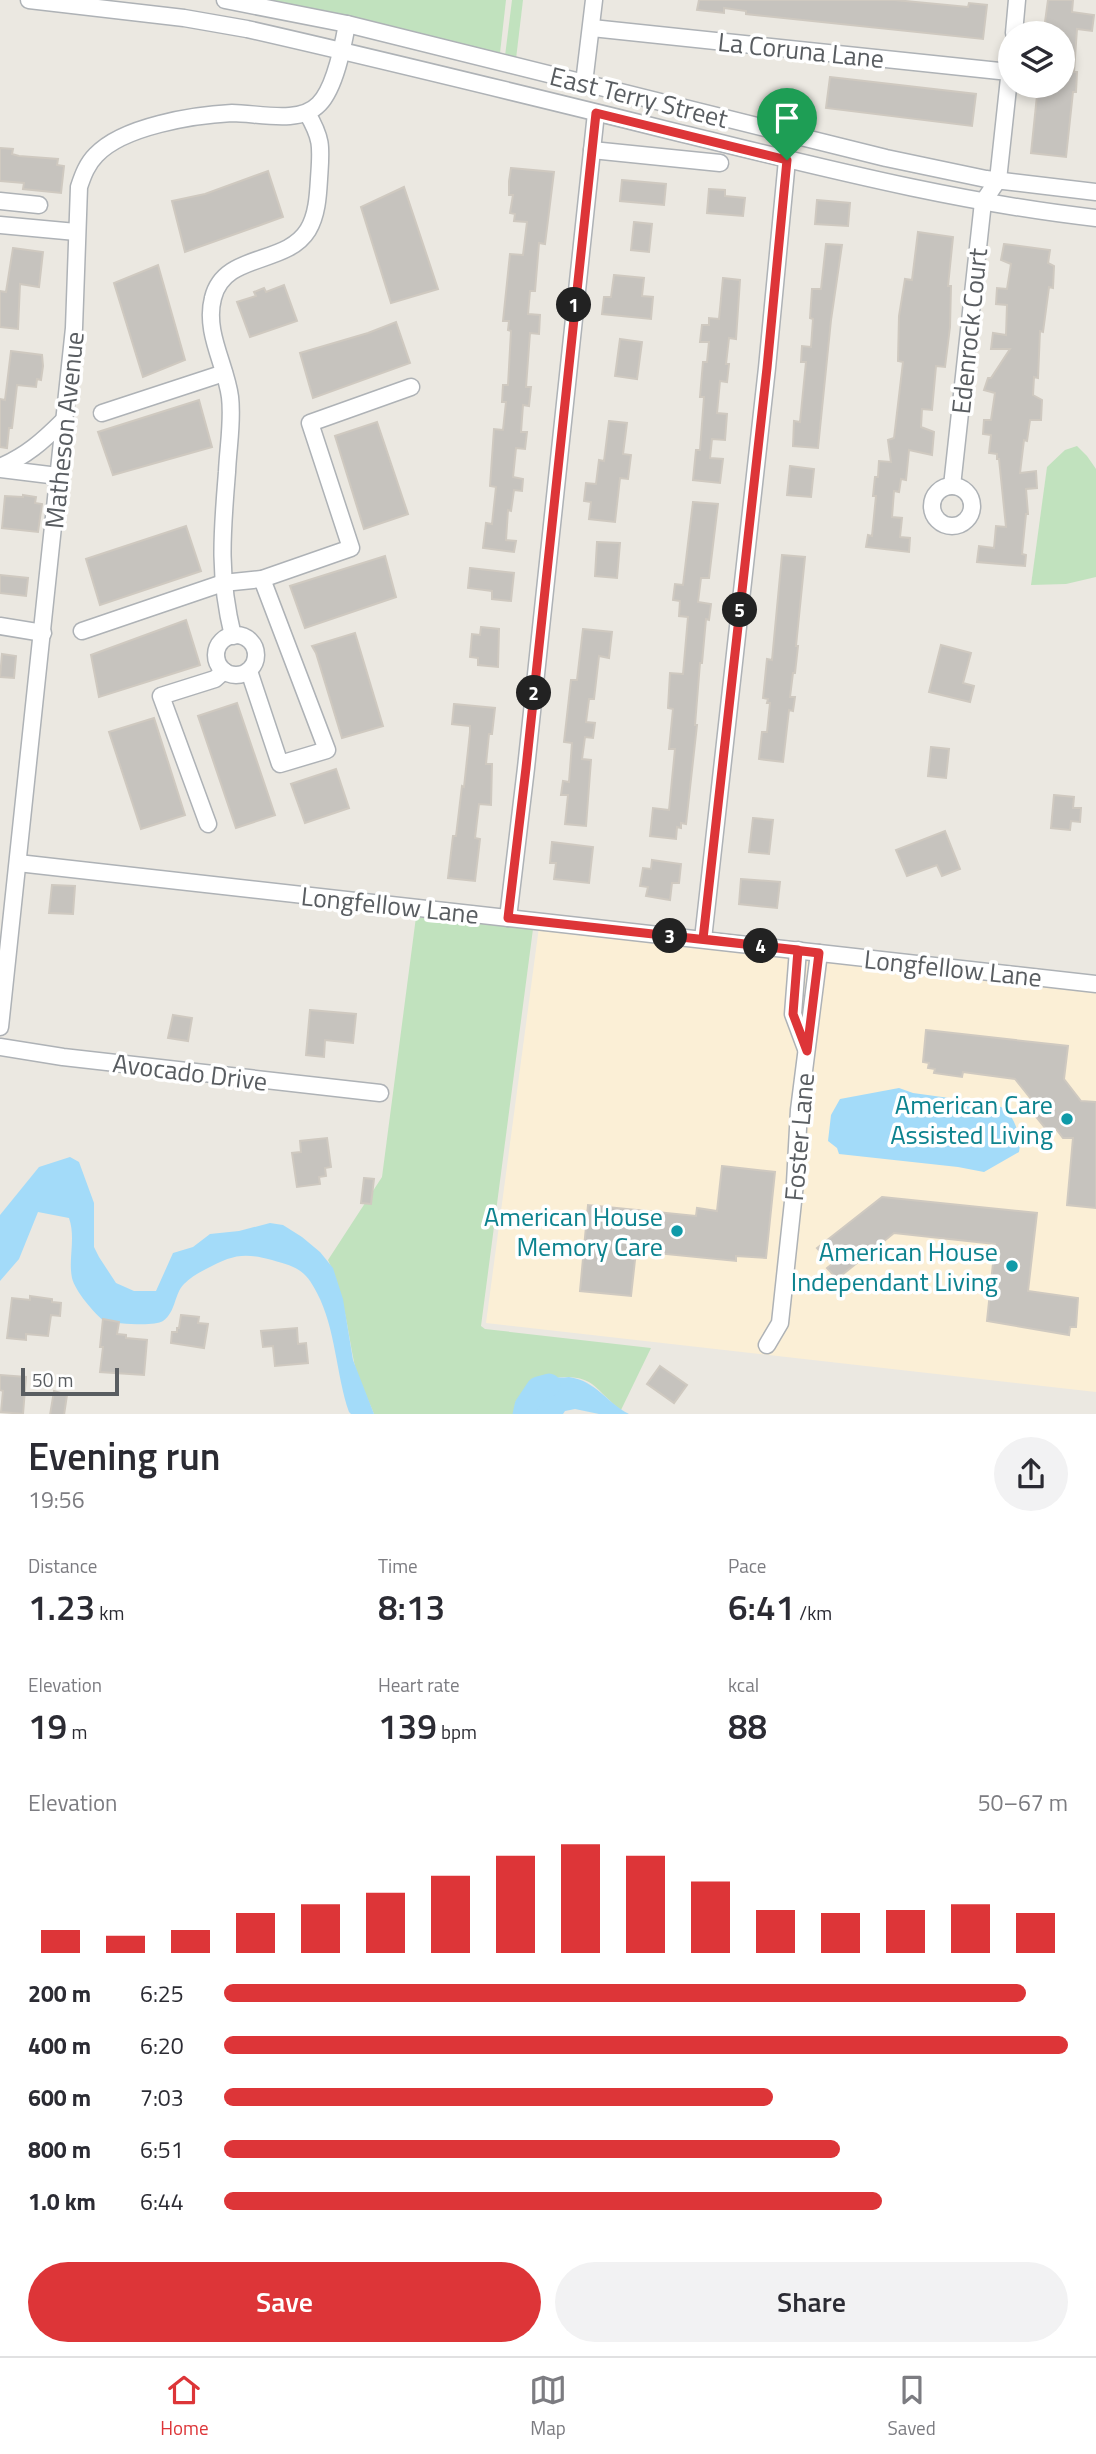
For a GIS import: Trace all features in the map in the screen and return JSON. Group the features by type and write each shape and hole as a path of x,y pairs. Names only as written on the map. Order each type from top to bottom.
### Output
{"street":[{"path":"29,0 247,29 787,160 983,202 1096,218"},
{"name":"East Terry Street","path":"225,0 346,24 886,158 998,180 1096,191"},
{"path":"584,83 594,0"},
{"path":"1015,21 1017,0"},
{"path":"233,636 223,583 221,554 230,395 211,317 213,298 216,287 230,272 287,249 299,241 312,223 317,200 321,145 318,132 307,113 321,103 340,62 346,24"},
{"name":"La Coruna Lane","path":"592,28 998,70"},
{"path":"998,180 1007,98"},
{"name":"Matheson Avenue","path":"0,1027 75,321 79,187 85,170 96,155 118,138 192,118 231,113 307,113"},
{"path":"508,918 596,113"},
{"path":"592,150 720,163"},
{"path":"703,939 766,382 787,160"},
{"name":"Edenrock Court","path":"952,486 983,202 998,180"},
{"path":"0,201 33,204 24,228"},
{"path":"0,225 76,232"},
{"path":"102,413 224,373"},
{"path":"82,631 223,583 262,579 351,548 310,423 411,387"},
{"path":"0,468 23,457 63,421"},
{"path":"0,468 58,476"},
{"path":"249,671 280,764 327,750 262,579"},
{"path":"0,626 43,633"},
{"path":"233,636 246,638 254,647 256,660 249,671 236,675 224,671 217,660 221,642 233,636"},
{"path":"208,824 161,696 215,679 224,671"},
{"name":"Longfellow Lane","path":"18,863 1096,984"},
{"name":"Foster Lane","path":"798,950 793,1014 807,1051"},
{"name":"Foster Lane","path":"767,1345 780,1323 795,1183 796,1141 819,953"},
{"name":"Avocado Drive","path":"0,1047 64,1057 380,1093"}],"shaded area":[{"path":"539,927 1096,987 1096,1392 486,1323"}],"green space":[{"path":"225,0 506,0 499,62"},
{"path":"512,0 523,0 516,59 505,56"},
{"path":"1077,446 1096,469 1096,577 1066,584 1031,585 1047,467 1065,450"},
{"path":"416,917 533,929 481,1326 485,1329 651,1348 621,1410 592,1384 572,1377 549,1380 538,1387 526,1414 374,1414 363,1389 354,1362 341,1298 328,1260 382,1177"}],"water":[{"path":"899,1088 913,1093 1002,1107 1017,1129 1019,1152 984,1172 839,1154 837,1148 828,1141 831,1115 840,1099"},
{"path":"70,1157 79,1162 94,1203 94,1247 116,1283 134,1291 156,1291 173,1253 193,1247 210,1234 239,1231 270,1223 283,1225 320,1252 333,1268 343,1299 353,1360 374,1414 349,1412 323,1307 304,1274 287,1265 253,1256 231,1258 186,1282 163,1321 144,1324 105,1322 86,1302 72,1278 72,1233 69,1218 38,1212 19,1259 0,1281 0,1215 39,1167"},
{"path":"569,1377 594,1387 629,1414 599,1414 575,1409 563,1414 526,1414 536,1387 551,1378"}],"building":[{"path":"699,0 895,0 968,7 969,3 987,5 983,39 746,14 746,11 724,8 724,13 697,10"},
{"path":"1048,0 1073,0 1072,12 1094,15 1092,31 1077,29 1075,58 1075,21 1045,21"},
{"path":"830,77 976,94 972,126 826,108"},
{"path":"1037,98 1072,98 1066,157 1031,153"},
{"path":"0,148 13,149 12,154 19,156 58,159 57,165 64,166 61,193 23,189 24,183 0,181"},
{"path":"511,168 554,172 545,244 539,243 535,291 530,291 528,314 540,315 539,334 530,333 526,387 531,387 529,406 523,405 521,432 527,432 525,449 516,448 513,477 523,479 522,491 514,490 511,511 508,510 506,540 516,541 514,552 483,548 486,523 492,524 496,487 490,486 494,429 503,430 506,402 502,402 503,385 508,385 511,331 508,330 509,321 503,321 510,254 523,255 527,222 514,221 515,214 510,213 513,195 509,195"},
{"path":"268,171 283,217 185,252 172,201 205,194"},
{"path":"622,180 666,184 664,205 620,201"},
{"path":"404,187 438,289 391,303 361,207"},
{"path":"709,189 725,190 725,196 745,198 743,216 707,213"},
{"path":"817,200 850,203 848,226 815,224"},
{"path":"634,222 652,224 649,252 631,250"},
{"path":"918,232 953,237 948,286 951,286 950,327 945,367 936,366 932,410 922,409 921,427 934,432 932,455 909,450 906,480 901,479 899,492 894,491 892,517 902,518 900,537 910,538 909,552 866,547 868,535 872,536 876,496 873,496 879,461 891,462 888,440 894,438 903,362 898,361 899,316 905,279 912,280"},
{"path":"826,244 842,245 831,320 818,448 793,446 794,421 800,422 806,362 801,362 802,346 811,347 812,289 821,289"},
{"path":"1004,244 1050,250 1048,263 1054,266 1053,288 1049,287 1043,332 1040,331 1038,378 1034,377 1033,395 1042,400 1041,420 1030,420 1027,441 1024,440 1020,473 1036,471 1037,488 1026,489 1028,514 1022,554 1026,555 1025,566 977,562 979,546 994,548 996,526 1006,527 999,459 997,454 989,453 991,435 983,434 984,420 991,420 995,393 984,390 988,378 991,378 1010,349 991,349 993,333 1006,335 1007,305 996,304 997,288 1007,289 1011,264 1001,260"},
{"path":"13,248 43,252 39,287 20,284 18,329 0,327 0,291 6,292"},
{"path":"158,265 185,360 143,377 114,283"},
{"path":"614,275 644,278 642,296 653,297 651,319 602,314 604,297 611,297"},
{"path":"723,278 740,280 736,339 729,338 727,382 720,381 717,413 727,414 725,440 712,439 710,458 723,459 720,483 693,480 696,450 700,450 704,397 700,397 703,362 707,362 709,342 700,342 702,325 709,325 709,318 719,319"},
{"path":"284,285 297,321 250,337 237,302 256,296 254,292 264,288 266,292"},
{"path":"396,322 410,363 313,398 300,353"},
{"path":"620,339 642,342 637,379 615,376"},
{"path":"11,351 42,355 43,366 41,380 37,379 36,387 17,385 7,448 0,447 0,399 5,400"},
{"path":"199,400 212,447 113,475 98,432"},
{"path":"609,421 627,423 623,454 631,455 628,479 620,478 615,522 589,519 591,502 584,501 586,483 596,484 599,460 604,461"},
{"path":"377,422 408,514 364,529 335,436"},
{"path":"790,466 814,469 811,497 787,495"},
{"path":"5,496 36,497 35,503 42,504 38,532 2,528"},
{"path":"693,502 718,504 709,578 701,578 698,602 711,604 709,620 706,619 700,663 697,725 686,824 681,823 681,828 677,827 676,839 650,836 653,808 669,810 675,749 669,749 673,709 668,708 670,673 683,674 688,617 679,616 680,601 673,600 675,584 683,585"},
{"path":"186,526 201,571 100,605 86,559"},
{"path":"597,542 620,543 617,578 595,576"},
{"path":"782,555 805,557 798,646 790,697 795,697 793,711 789,710 783,762 759,759 762,732 767,732 770,703 763,698 767,659 772,660"},
{"path":"385,556 396,597 305,628 290,586"},
{"path":"470,568 514,573 511,601 492,599 492,591 468,588"},
{"path":"0,575 28,578 26,596 0,593"},
{"path":"186,620 200,665 99,697 91,655"},
{"path":"481,627 499,629 498,667 478,665 478,658 470,657 472,634 480,635"},
{"path":"583,629 612,632 609,658 599,656 594,699 589,699 586,722 595,723 593,738 585,737 582,759 591,760 586,826 565,824 568,795 561,795 563,781 569,782 572,743 564,742 571,680 577,680"},
{"path":"355,633 383,726 342,738 312,646"},
{"path":"941,645 971,653 963,683 974,686 970,702 929,692"},
{"path":"2,654 16,656 14,678 0,677"},
{"path":"237,703 275,815 236,828 198,716"},
{"path":"454,704 495,708 486,764 492,764 491,805 479,804 475,838 480,839 475,881 448,878 453,836 456,836 462,786 464,787 470,732 470,726 452,724"},
{"path":"154,718 185,815 141,829 109,732"},
{"path":"931,747 949,749 946,778 928,776"},
{"path":"336,769 349,808 305,823 291,784"},
{"path":"1054,795 1074,797 1073,808 1081,808 1080,822 1071,821 1070,830 1051,828"},
{"path":"753,818 773,820 769,854 749,852"},
{"path":"945,831 960,869 942,876 937,865 907,876 896,850"},
{"path":"552,842 593,847 589,883 554,879 556,863 550,863"},
{"path":"652,860 681,864 679,883 672,883 670,900 646,896 648,887 640,886 643,868 651,869"},
{"path":"741,879 780,882 777,908 739,904"},
{"path":"52,885 75,886 73,914 49,913"},
{"path":"310,1010 356,1014 353,1043 325,1040 324,1057 306,1055"},
{"path":"173,1015 192,1018 188,1041 168,1038"},
{"name":"American Care Assisted Living","path":"926,1030 1068,1046 1064,1079 1081,1101 1096,1102 1096,1208 1067,1205 1073,1138 1063,1138 1056,1129 1050,1134 1029,1108 1035,1104 1015,1079 963,1072 962,1077 934,1073 935,1069 928,1068 929,1063 923,1062"},
{"path":"327,1138 331,1167 325,1168 326,1176 319,1177 320,1184 297,1187 292,1153 301,1152 300,1141"},
{"name":"American House Memory Care","path":"722,1166 775,1172 766,1258 736,1256 736,1261 636,1251 631,1296 580,1291 588,1205 696,1216 697,1208 717,1211"},
{"path":"364,1178 374,1179 371,1204 361,1203"},
{"name":"American House Independant Living","path":"882,1197 1037,1213 1028,1291 1078,1298 1076,1327 1070,1327 1069,1335 987,1321 995,1244 894,1233 837,1279 827,1268 832,1264 817,1248"},
{"path":"30,1296 61,1303 60,1316 51,1315 48,1336 26,1334 26,1340 7,1338 12,1298 30,1300"},
{"path":"181,1315 199,1317 198,1323 208,1324 204,1348 171,1343 172,1332 177,1332"},
{"path":"103,1319 119,1322 117,1334 126,1335 126,1338 147,1340 144,1375 100,1372"},
{"path":"297,1328 298,1344 306,1343 308,1363 275,1366 273,1346 263,1347 261,1331"},
{"path":"660,1366 687,1385 674,1403 647,1384"},
{"path":"0,1375 26,1377 23,1414 1,1412 3,1391 0,1390"},
{"path":"54,1391 67,1395 64,1414 50,1414"}],"waterway":[{"path":"524,1414 526,1406 538,1388 549,1385"}],"place":[{"name":"American Care Assisted Living","path":"1067,1119"},
{"name":"American House Memory Care","path":"677,1231"},
{"name":"American House Independant Living","path":"1012,1266"}],"route":[{"path":"787,160 596,113 508,918 798,950 793,1014 807,1051 819,953 798,950 703,939 767,368 787,160"}]}
